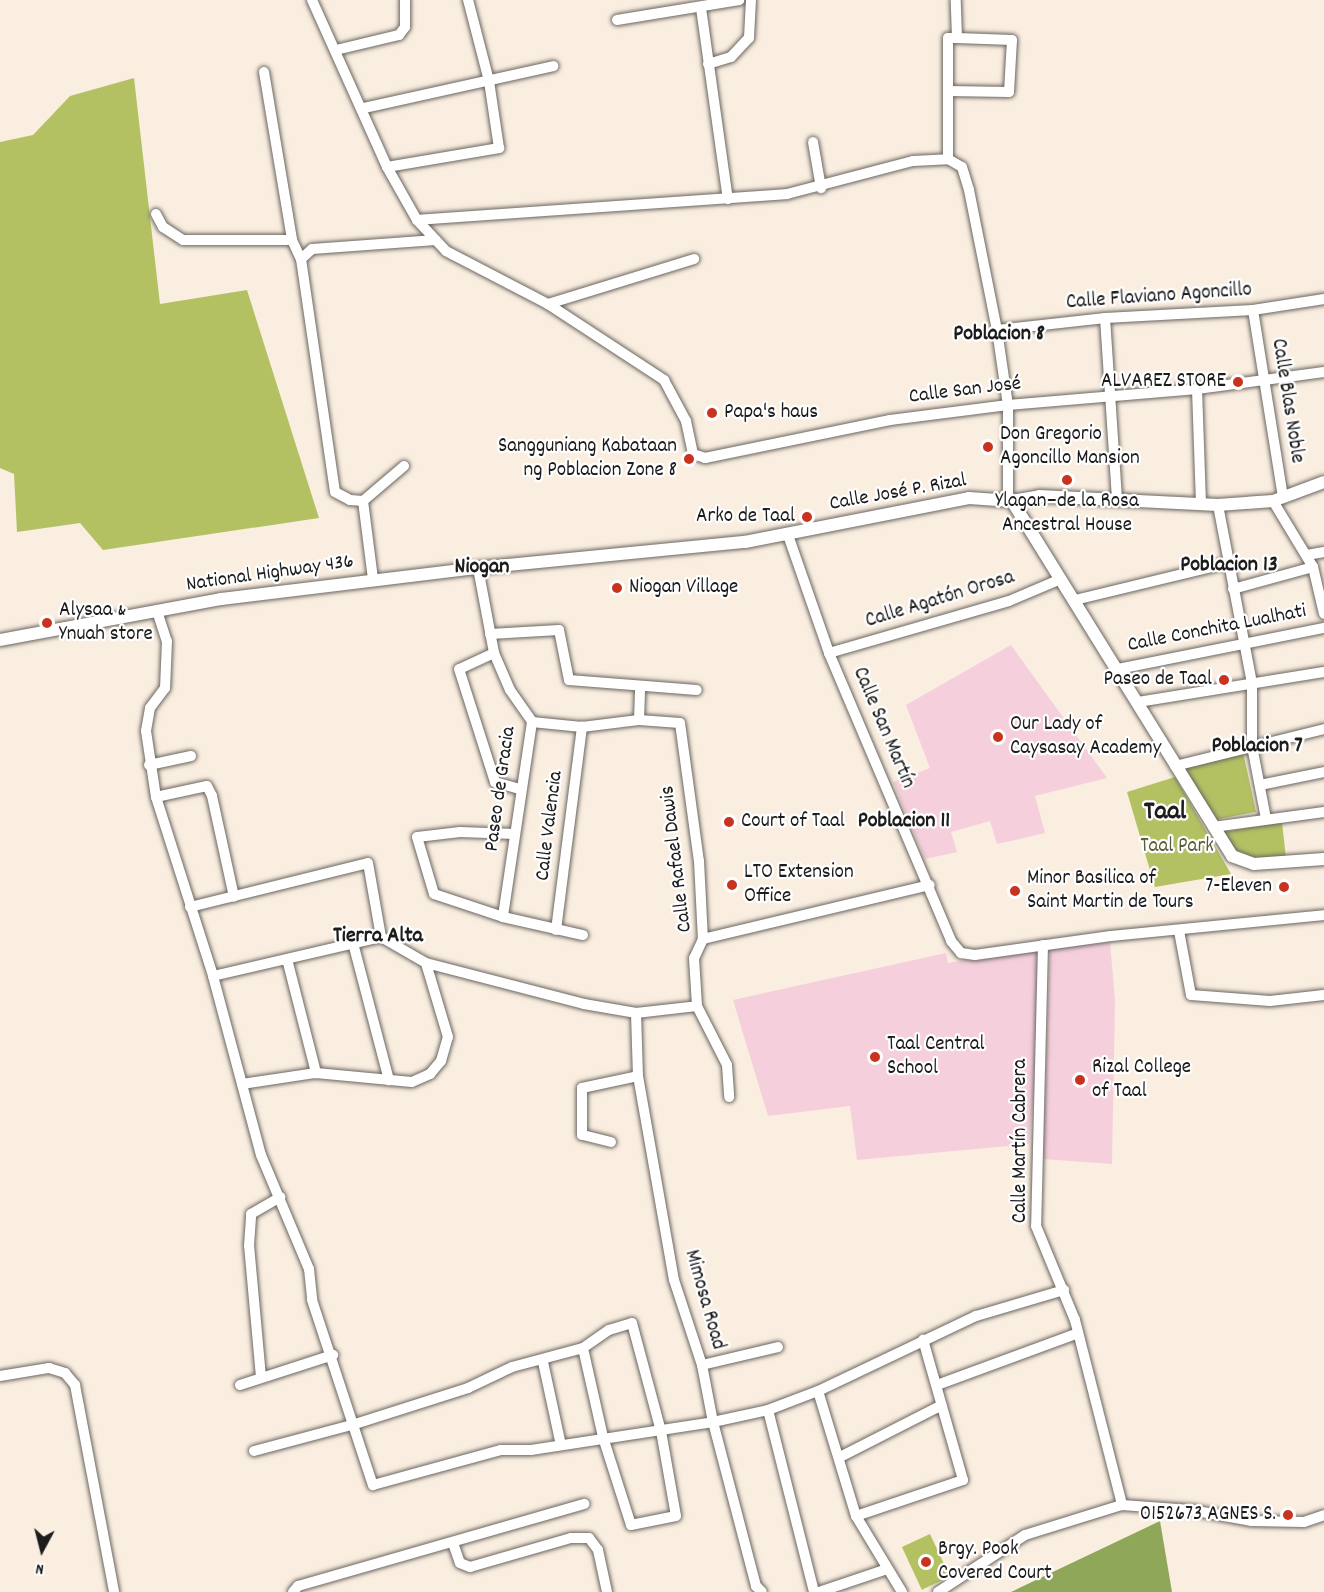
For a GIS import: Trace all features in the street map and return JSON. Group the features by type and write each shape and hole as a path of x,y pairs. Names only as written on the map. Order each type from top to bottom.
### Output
{"main road":[{"name":"Calle José P. Rizal","path":"548,560 788,535 930,504 1039,496 1218,505 1278,500 1324,482"},
{"path":"1010,499 1118,669 1175,766 1232,856 1245,863 1324,859"},
{"name":"National Highway 436","path":"0,640 220,599 548,560"}],"street":[{"path":"312,0 364,108 387,167 417,220 446,251 548,304 694,259"},
{"path":"336,50 399,35 405,27 405,0"},
{"path":"387,167 499,148 489,81 468,0"},
{"path":"617,20 671,5 700,8 738,0"},
{"path":"708,64 731,57 749,38 751,0"},
{"path":"956,0 957,38"},
{"path":"700,8 728,199"},
{"path":"948,91 1009,92 1012,40 948,38 948,91 948,159"},
{"path":"364,108 553,66"},
{"path":"264,72 292,240 301,259 335,492 350,500 363,501 404,466"},
{"path":"813,142 821,188"},
{"path":"417,220 728,199 821,188 850,176 913,161 948,159 962,167 969,190 997,330 1008,405 1010,499"},
{"path":"156,214 164,227 183,240 292,240"},
{"path":"301,259 312,249 436,240"},
{"name":"Calle Flaviano Agoncillo","path":"997,330 1105,318 1253,310 1324,299"},
{"name":"Calle San José","path":"548,304 664,380 686,421 693,454 705,458 890,420 1008,405 1197,389 1324,372"},
{"name":"Calle Blas Noble","path":"1253,310 1278,500"},
{"path":"1105,318 1117,499"},
{"path":"1197,389 1201,505"},
{"path":"1278,500 1313,567 1324,614"},
{"path":"363,501 373,579"},
{"path":"1218,505 1252,683 1252,746 1266,819"},
{"name":"Calle San Martín","path":"788,535 829,653 930,885 951,941 961,952 975,955 1043,945"},
{"path":"1307,555 1324,552"},
{"path":"1075,600 1228,563"},
{"path":"1233,589 1313,567"},
{"name":"Paseo de Gracia","path":"478,568 494,653 510,690 532,722 520,789 503,917"},
{"name":"Calle Agatón Orosa","path":"829,653 1009,601 1061,579"},
{"path":"157,611 167,641 165,688 150,708 148,720 149,765 156,797 189,907 213,976 261,1155 281,1197 309,1269 312,1300 333,1354 352,1425 373,1485 501,1450 561,1445 603,1437 661,1431 768,1410 818,1391 976,1316 1064,1290"},
{"name":"Calle Conchita Lualhati","path":"1118,669 1324,628"},
{"path":"490,634 559,630 569,680 697,690"},
{"path":"494,653 459,669 495,782 520,789"},
{"path":"1138,702 1324,672"},
{"path":"639,720 640,686"},
{"name":"Calle Rafael Dawis","path":"532,722 582,727 639,720 680,723 699,861 703,939 930,885"},
{"name":"Calle Valencia","path":"556,930 582,727"},
{"path":"1175,766 1324,729"},
{"path":"149,765 191,756"},
{"path":"1260,785 1324,772"},
{"path":"156,797 207,786 212,796 234,897"},
{"path":"1213,827 1324,812"},
{"path":"515,834 460,832 417,837 434,894 503,917 583,935"},
{"path":"189,907 368,863 381,937"},
{"path":"1043,945 1324,915"},
{"path":"1179,931 1191,995 1270,1001 1324,995"},
{"path":"213,976 381,937 426,963 584,1004 636,1012 697,1006"},
{"path":"703,939 694,958 697,1006 727,1065 729,1097"},
{"path":"353,943 389,1080"},
{"name":"Calle Martín Cabrera","path":"1043,945 1036,1226 1064,1290 1078,1333 1122,1505"},
{"path":"287,959 316,1073"},
{"path":"242,1084 316,1073 412,1082 430,1074 441,1062 448,1036 426,963"},
{"name":"Mimosa Road","path":"636,1012 638,1076 674,1280 702,1365 713,1422 756,1586 762,1592"},
{"path":"611,1142 582,1134 582,1088 638,1076"},
{"path":"261,1377 249,1246 251,1214 281,1197"},
{"path":"254,1451 352,1425 468,1388 512,1367 543,1362 583,1348 609,1330 632,1323 661,1431 676,1516 631,1525 603,1437 583,1348"},
{"path":"937,1385 1078,1333"},
{"path":"856,1516 963,1480 923,1340"},
{"path":"702,1365 778,1347"},
{"path":"240,1385 333,1354"},
{"path":"543,1362 561,1445"},
{"path":"0,1376 49,1368 65,1373 75,1385 114,1592"},
{"path":"818,1391 840,1456 856,1516 902,1592"},
{"path":"840,1456 942,1406"},
{"path":"768,1410 814,1592"},
{"path":"292,1592 298,1586 584,1504"},
{"path":"938,1592 1025,1534 1122,1505 1191,1510 1252,1521 1304,1522 1324,1515"},
{"path":"453,1543 460,1563 471,1567 571,1538 589,1538 598,1550 607,1592"},
{"path":"819,1592 887,1569"}],"shaded area":[{"name":"Our Lady of Caysasay Academy","path":"1011,645 1107,778 1035,796 1045,833 997,844 990,821 951,832 957,852 925,859 893,782 930,768 906,705"},
{"name":"Rizal College of Taal","path":"1110,942 1115,1000 1112,1164 1043,1159 1050,949"},
{"name":"Taal Central School","path":"1041,948 1040,1020 1029,1144 857,1160 850,1106 768,1116 733,1000 946,953 948,963"}],"green space":[{"path":"134,78 160,304 247,290 319,518 103,550 80,523 17,532 14,474 0,468 0,142 33,135 70,96"},
{"path":"1243,752 1256,812 1213,820 1180,767"},
{"name":"Taal Park","path":"1175,777 1231,874 1155,887 1127,792"},
{"path":"1282,822 1286,858 1254,859 1236,853 1223,832"},
{"path":"1160,1521 1172,1592 1011,1592"},
{"name":"Brgy. Pook Covered Court","path":"930,1534 950,1577 922,1590 902,1547"}],"place":[{"name":"ALVAREZ STORE","path":"1238,382"},
{"name":"Papa's haus","path":"712,413"},
{"name":"Don Gregorio Agoncillo Mansion","path":"988,447"},
{"name":"Sangguniang Kabataan ng Poblacion Zone 8","path":"689,459"},
{"name":"Ylagan–de la Rosa Ancestral House","path":"1067,480"},
{"name":"Arko de Taal","path":"807,517"},
{"name":"Niogan Village","path":"617,588"},
{"name":"Alysaa & Ynuah store","path":"47,623"},
{"name":"Paseo de Taal","path":"1224,680"},
{"name":"Our Lady of Caysasay Academy","path":"998,737"},
{"name":"Court of Taal","path":"729,822"},
{"name":"LTO Extension Office","path":"732,885"},
{"name":"7-Eleven","path":"1284,887"},
{"name":"Minor Basilica of Saint Martin de Tours","path":"1015,891"},
{"name":"Taal Central School","path":"875,1057"},
{"name":"Rizal College of Taal","path":"1080,1080"},
{"name":"0152673 AGNES S.","path":"1288,1515"},
{"name":"Brgy. Pook Covered Court","path":"926,1562"}],"district":[{"name":"Poblacion 8","path":"999,335"},
{"name":"Poblacion 13","path":"1229,566"},
{"name":"Niogan","path":"482,568"},
{"name":"Poblacion 7","path":"1257,747"},
{"name":"Taal","path":"1165,813"},
{"name":"Poblacion 11","path":"904,822"},
{"name":"Tierra Alta","path":"378,937"}]}
